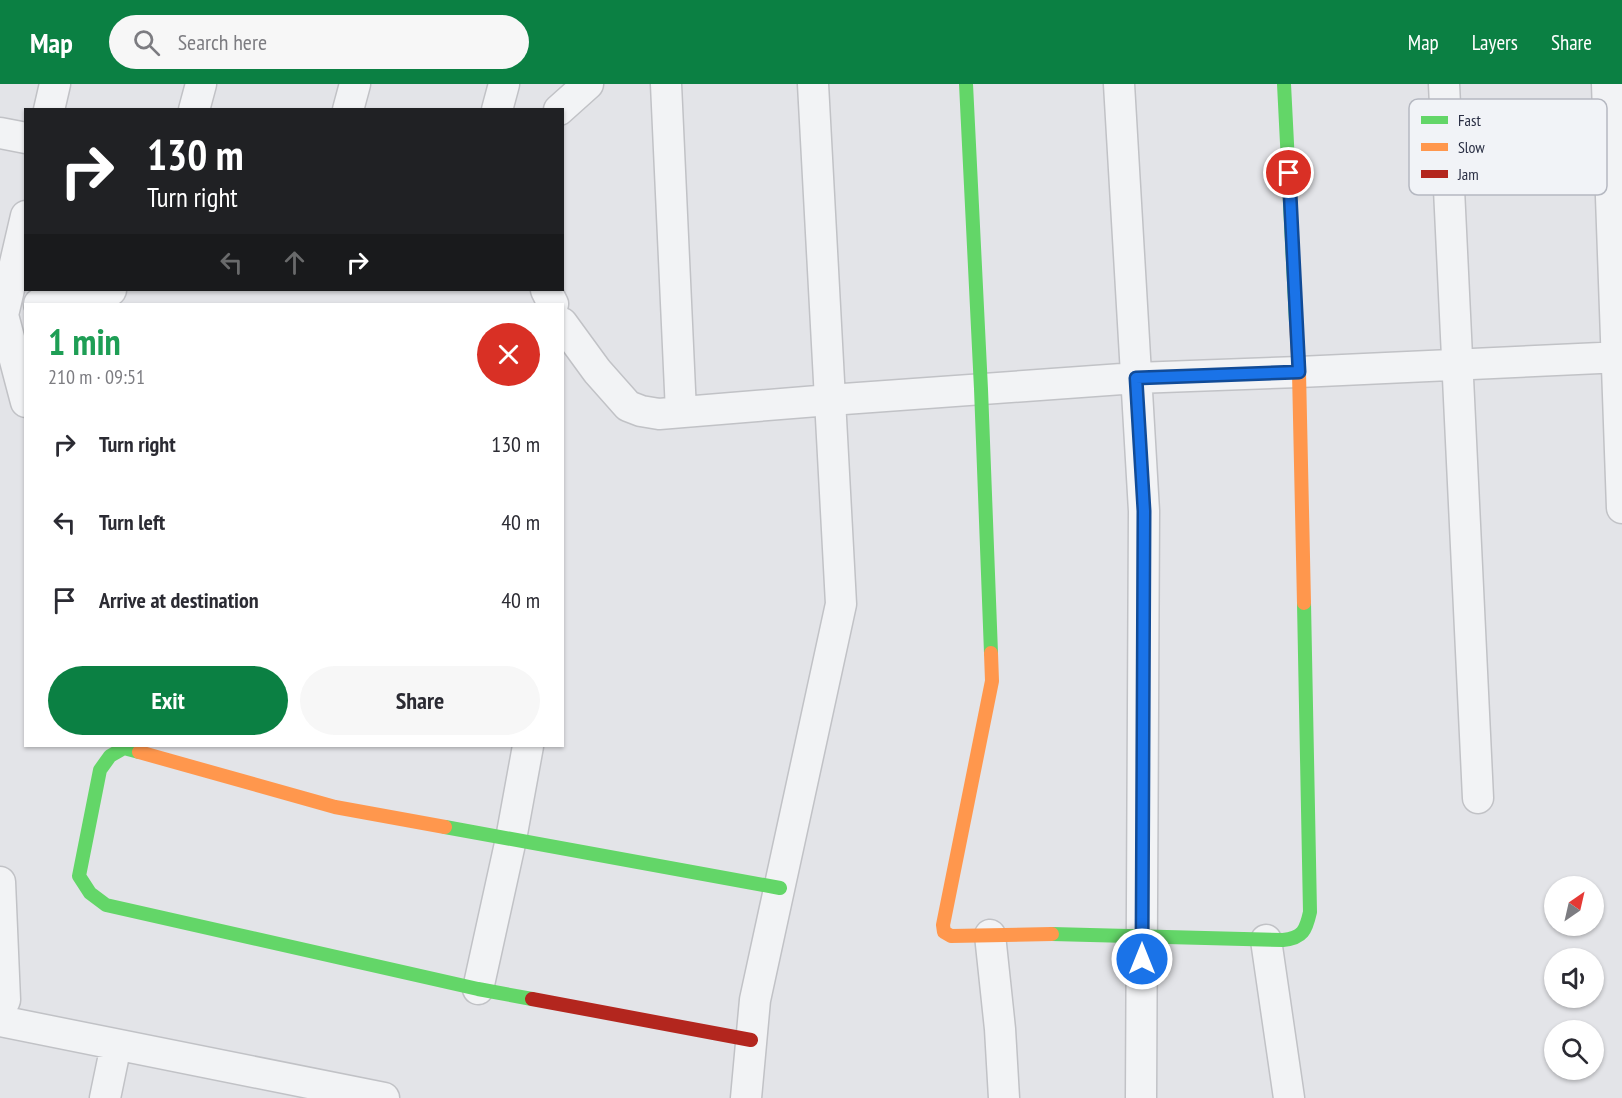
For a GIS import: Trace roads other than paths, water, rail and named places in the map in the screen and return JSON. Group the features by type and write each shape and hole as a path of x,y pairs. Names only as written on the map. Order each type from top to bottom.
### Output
{"street":[{"path":"49,108 55,84"},
{"path":"195,108 201,84"},
{"path":"349,108 355,84"},
{"path":"498,108 504,84"},
{"path":"562,108 588,84"},
{"path":"666,84 681,412"},
{"path":"746,1098 755,1000 841,604 813,84"},
{"path":"966,84 992,681 943,925 944,932 951,936 1061,934 1266,940 1294,939 1301,935 1308,926 1310,912 1299,372 1284,84"},
{"path":"1119,84 1144,511 1142,1098"},
{"path":"1444,84 1445,99"},
{"path":"1607,84 1619,358 1622,508"},
{"path":"0,133 24,138"},
{"path":"1449,195 1478,798"},
{"path":"24,228 10,313 24,391"},
{"path":"44,303 106,291"},
{"path":"564,326 597,371 628,406 658,414 1136,378 1619,358"},
{"path":"478,989 511,839 528,747"},
{"path":"751,1040 478,989 106,905 90,893 79,876 100,770 110,756 124,748 335,807 780,888"},
{"path":"0,882 1,1008 116,1046 384,1098"},
{"path":"990,935 1000,1029 1004,1098"},
{"path":"1266,940 1289,1098"},
{"path":"105,1098 116,1046"}]}
